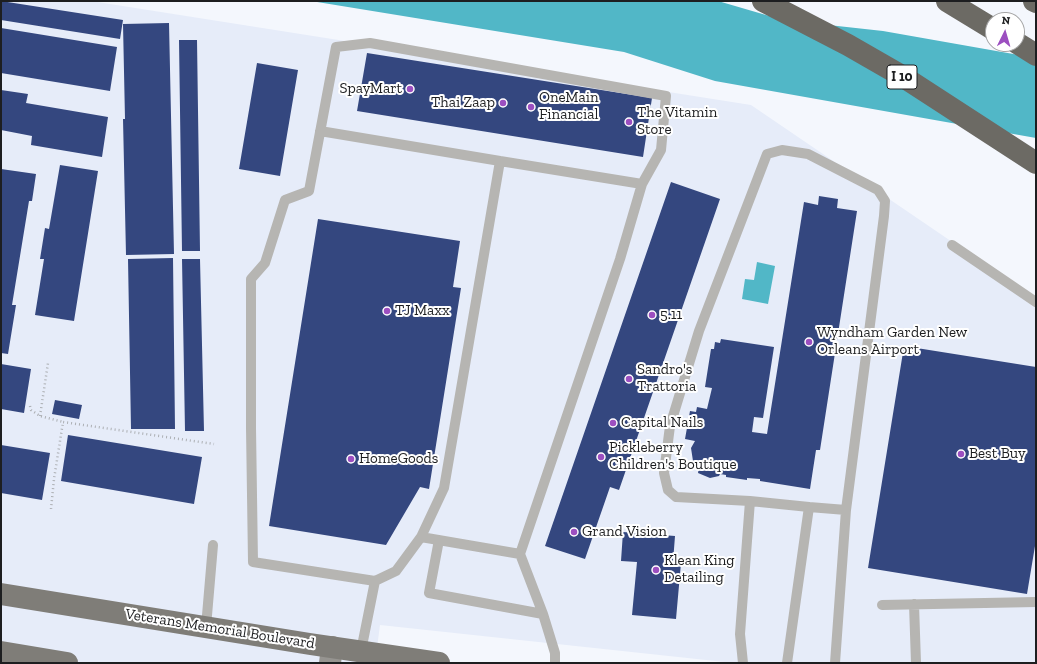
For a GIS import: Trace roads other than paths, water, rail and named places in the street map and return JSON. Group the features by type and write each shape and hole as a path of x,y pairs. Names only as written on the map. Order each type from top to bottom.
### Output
{"highway":[{"name":"I 10","path":"763,1 902,76 1036,163"},
{"path":"947,1 985,24"},
{"path":"1025,48 1036,55"}],"main road":[{"name":"Veterans Memorial Boulevard","path":"1,594 206,627 331,655 439,663"},
{"path":"1,652 67,663"}],"lane":[{"path":"500,161 444,488 421,537 396,571 375,581 253,562 251,279 265,263 285,200 309,191 336,47 370,43 666,96 661,150 642,184 620,259 520,554 543,614 555,653 555,663"},
{"path":"320,131 642,184"},
{"path":"835,663 846,510 885,201 878,190 808,154 782,150 767,154 699,332 670,426 664,473 668,490 676,497 750,501 846,510"},
{"path":"952,245 1036,302"},
{"path":"744,663 740,634 750,501"},
{"path":"787,663 810,507"},
{"path":"421,537 520,554"},
{"path":"439,540 429,593 543,614"},
{"path":"206,627 213,545"},
{"path":"360,657 375,581"},
{"path":"882,605 1036,602"},
{"path":"914,604 916,663"}],"water":[{"path":"311,1 718,1 783,20 883,31 985,49 985,52 1002,52 1036,58 1036,138 715,81 624,52"},
{"path":"757,262 775,266 768,304 742,299 745,279 754,280"}],"place":[{"name":"SpayMart","path":"410,89"},
{"name":"Thai Zaap","path":"503,103"},
{"name":"OneMain Financial","path":"531,107"},
{"name":"The Vitamin Store","path":"629,122"},
{"name":"TJ Maxx","path":"387,311"},
{"name":"5.11","path":"652,315"},
{"name":"Wyndham Garden New Orleans Airport","path":"809,342"},
{"name":"Sandro's Trattoria","path":"629,379"},
{"name":"Capital Nails","path":"613,423"},
{"name":"Best Buy","path":"961,454"},
{"name":"Pickleberry Children's Boutique","path":"601,457"},
{"name":"HomeGoods","path":"351,459"},
{"name":"Grand Vision","path":"574,532"},
{"name":"Klean King Detailing","path":"656,570"}]}
